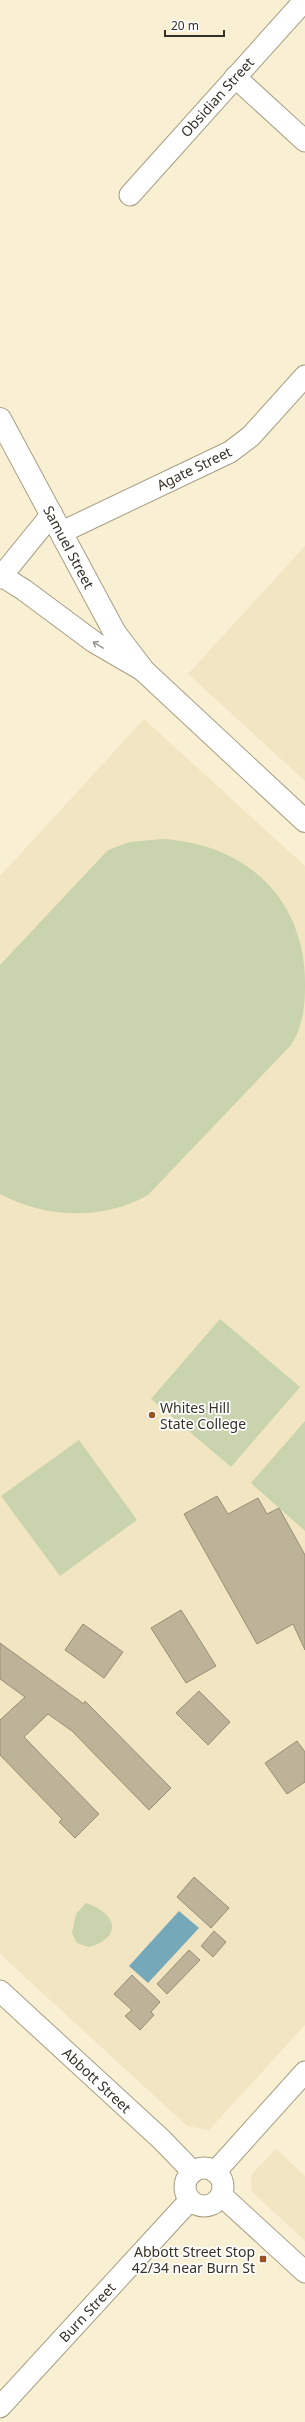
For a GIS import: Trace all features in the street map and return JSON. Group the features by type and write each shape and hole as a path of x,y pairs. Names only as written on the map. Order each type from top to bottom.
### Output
{"street":[{"name":"Obsidian Street","path":"130,195 305,0"},
{"path":"235,77 305,141"},
{"name":"Agate Street","path":"57,523 230,452 251,436 305,376"},
{"name":"Samuel Street","path":"0,420 57,523 115,633 144,672 305,821"},
{"path":"1,577 57,523"},
{"name":"Samuel Street","path":"1,577 24,590 94,642 144,672"},
{"name":"Abbott Street","path":"0,1991 161,2139 192,2172"},
{"path":"215,2172 305,2072"},
{"path":"204,2168 215,2172 222,2182 221,2195 218,2200 207,2206 195,2204 190,2200 185,2189 188,2176 192,2172 204,2168"},
{"path":"221,2195 305,2272"},
{"name":"Burn Street","path":"0,2407 190,2200"}],"shaded area":[{"path":"305,546 305,781 188,674"},
{"name":"Whites Hill State College","path":"144,719 305,866 305,2025 209,2130 187,2126 0,1954 0,876"},
{"path":"276,2149 305,2176 305,2241 252,2192 251,2175"}],"green space":[{"path":"162,839 192,843 220,852 244,864 265,881 282,902 294,926 302,953 305,984 301,1023 298,1031 291,1045 148,1195 131,1203 112,1209 93,1212 55,1212 17,1202 0,1194 0,965 108,850 130,842"},
{"path":"220,1319 300,1387 231,1467 151,1399"},
{"path":"305,1421 305,1531 251,1483"},
{"path":"79,1440 137,1520 60,1576 1,1496"},
{"path":"86,1903 96,1907 104,1913 112,1925 108,1937 100,1943 89,1947 77,1943 72,1933 76,1914"}],"water":[{"path":"179,1911 199,1928 148,1983 129,1966"}],"building":[{"path":"217,1496 228,1514 258,1498 267,1514 279,1508 305,1555 305,1650 293,1624 257,1644 184,1514"},
{"path":"181,1610 216,1666 186,1683 151,1628"},
{"path":"83,1624 123,1652 104,1678 65,1650"},
{"path":"0,1643 84,1704 85,1701 171,1788 149,1810 72,1731 48,1714 24,1737 99,1814 75,1838 59,1822 62,1819 0,1755 0,1720 25,1697 0,1679"},
{"path":"199,1691 230,1722 208,1745 176,1713"},
{"path":"297,1741 305,1752 305,1782 287,1794 265,1763"},
{"path":"194,1877 229,1908 211,1928 177,1897"},
{"path":"214,1931 226,1942 213,1957 201,1946"},
{"path":"189,1950 200,1960 167,1994 157,1984"},
{"path":"132,1975 160,2002 151,2012 154,2015 140,2030 125,2016 132,2010 114,1994"}],"place":[{"name":"Whites Hill State College","path":"152,1415"},
{"name":"Abbott Street Stop 42/34 near Burn St","path":"263,2259"}]}
